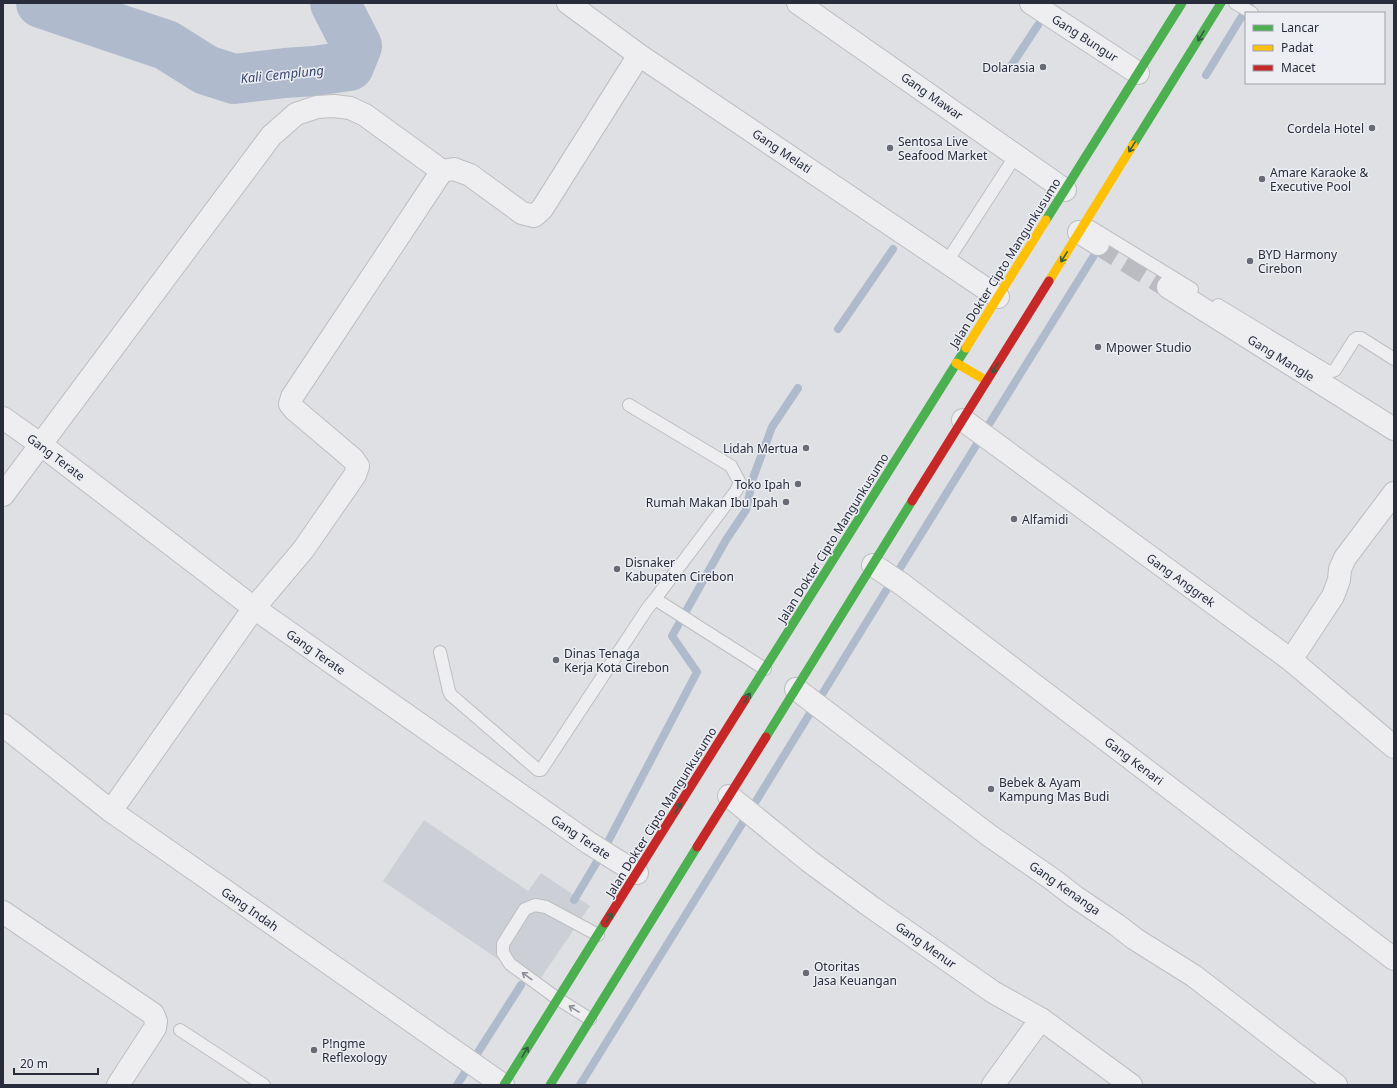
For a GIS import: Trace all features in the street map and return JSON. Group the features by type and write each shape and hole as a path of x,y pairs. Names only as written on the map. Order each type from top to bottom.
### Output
{"main road":[{"name":"Jalan Dokter Cipto Mangunkusumo","path":"498,1081 558,999 1182,3"},
{"path":"550,1085 1221,3"},
{"path":"956,363 987,381"}],"street":[{"name":"Gang Melati","path":"568,3 639,55 998,297"},
{"name":"Gang Mawar","path":"798,3 1065,190"},
{"name":"Gang Bungur","path":"1031,3 1138,73"},
{"path":"3,495 272,136 296,114 317,107 334,106 350,108 365,115 442,171 454,169 470,175 522,213 534,216 542,209 639,55"},
{"path":"111,811 254,608 303,550 355,475 358,466 353,459 290,404 292,398 442,171"},
{"path":"1082,228 1098,244"},
{"name":"Gang Mangle","path":"1168,287 1394,429"},
{"name":"Gang Terate","path":"3,418 40,444 254,608 594,846 637,873"},
{"name":"Gang Anggrek","path":"963,420 1291,660 1394,748"},
{"path":"1291,660 1333,596 1339,580 1340,569 1345,558 1394,494"},
{"name":"Gang Kenari","path":"873,565 903,585 1394,960"},
{"name":"Gang Kenanga","path":"796,688 990,836 1135,939 1194,976 1336,1085"},
{"name":"Gang Indah","path":"3,725 111,811 498,1081"},
{"name":"Gang Menur","path":"729,796 809,861 870,906 993,992 1041,1019 1131,1085"},
{"path":"3,912 153,1014 156,1021 155,1028 118,1085"},
{"path":"993,1085 1041,1019"}],"lane":[{"path":"1238,5 1250,12"},
{"path":"946,263 1016,155"},
{"path":"1082,228 1192,289"},
{"path":"1218,305 1329,372 1334,370 1354,340 1357,338 1361,338 1394,359"},
{"path":"440,652 451,695 538,770 541,770 647,609 736,491 740,483 731,466 629,405"},
{"path":"655,599 765,669"},
{"path":"590,1019 558,999 510,964 503,953 503,944 526,910 535,905 546,907 598,935"},
{"path":"180,1030 264,1085"}],"shaded area":[{"path":"424,820 528,891 541,873 590,906 536,985 383,881"}],"waterway":[{"name":"Kali Cemplung","path":"41,3 166,45 206,70 234,79 349,66 357,46 335,3"},
{"path":"1206,75 1250,3"},
{"path":"1009,69 1038,25"},
{"path":"838,329 893,249"},
{"path":"986,429 1093,257"},
{"path":"574,900 601,855 697,672 672,636 726,540 746,510 753,478 772,427 798,388"},
{"path":"897,573 977,444"},
{"path":"821,696 887,589"},
{"path":"753,806 812,710"},
{"path":"580,1085 745,819"},
{"path":"457,1085 521,985"}],"tunnel":[{"path":"1098,244 1168,287"}],"traffic: fast":[{"path":"1046,220 1182,3"},
{"path":"1133,145 1221,3"},
{"path":"745,700 966,348"},
{"path":"766,737 912,501"},
{"path":"550,1085 697,847"},
{"path":"504,1085 605,923"}],"traffic: slow":[{"path":"1049,281 1133,145"},
{"path":"966,348 1046,220"},
{"path":"956,363 987,381"}],"traffic: jam":[{"path":"912,501 1049,281"},
{"path":"605,923 745,700"},
{"path":"697,847 766,737"}],"place":[{"name":"Dolarasia","path":"1043,67"},
{"name":"Cordela Hotel","path":"1372,128"},
{"name":"Sentosa Live Seafood Market","path":"890,148"},
{"name":"Amare Karaoke & Executive Pool","path":"1262,179"},
{"name":"BYD Harmony Cirebon","path":"1250,261"},
{"name":"Mpower Studio","path":"1098,347"},
{"name":"Lidah Mertua","path":"806,448"},
{"name":"Toko Ipah","path":"798,484"},
{"name":"Rumah Makan Ibu Ipah","path":"786,502"},
{"name":"Alfamidi","path":"1014,519"},
{"name":"Disnaker Kabupaten Cirebon","path":"617,569"},
{"name":"Dinas Tenaga Kerja Kota Cirebon","path":"556,660"},
{"name":"Bebek & Ayam Kampung Mas Budi","path":"991,789"},
{"name":"Otoritas Jasa Keuangan","path":"806,973"},
{"name":"P!ngme Reflexology","path":"314,1050"}]}
